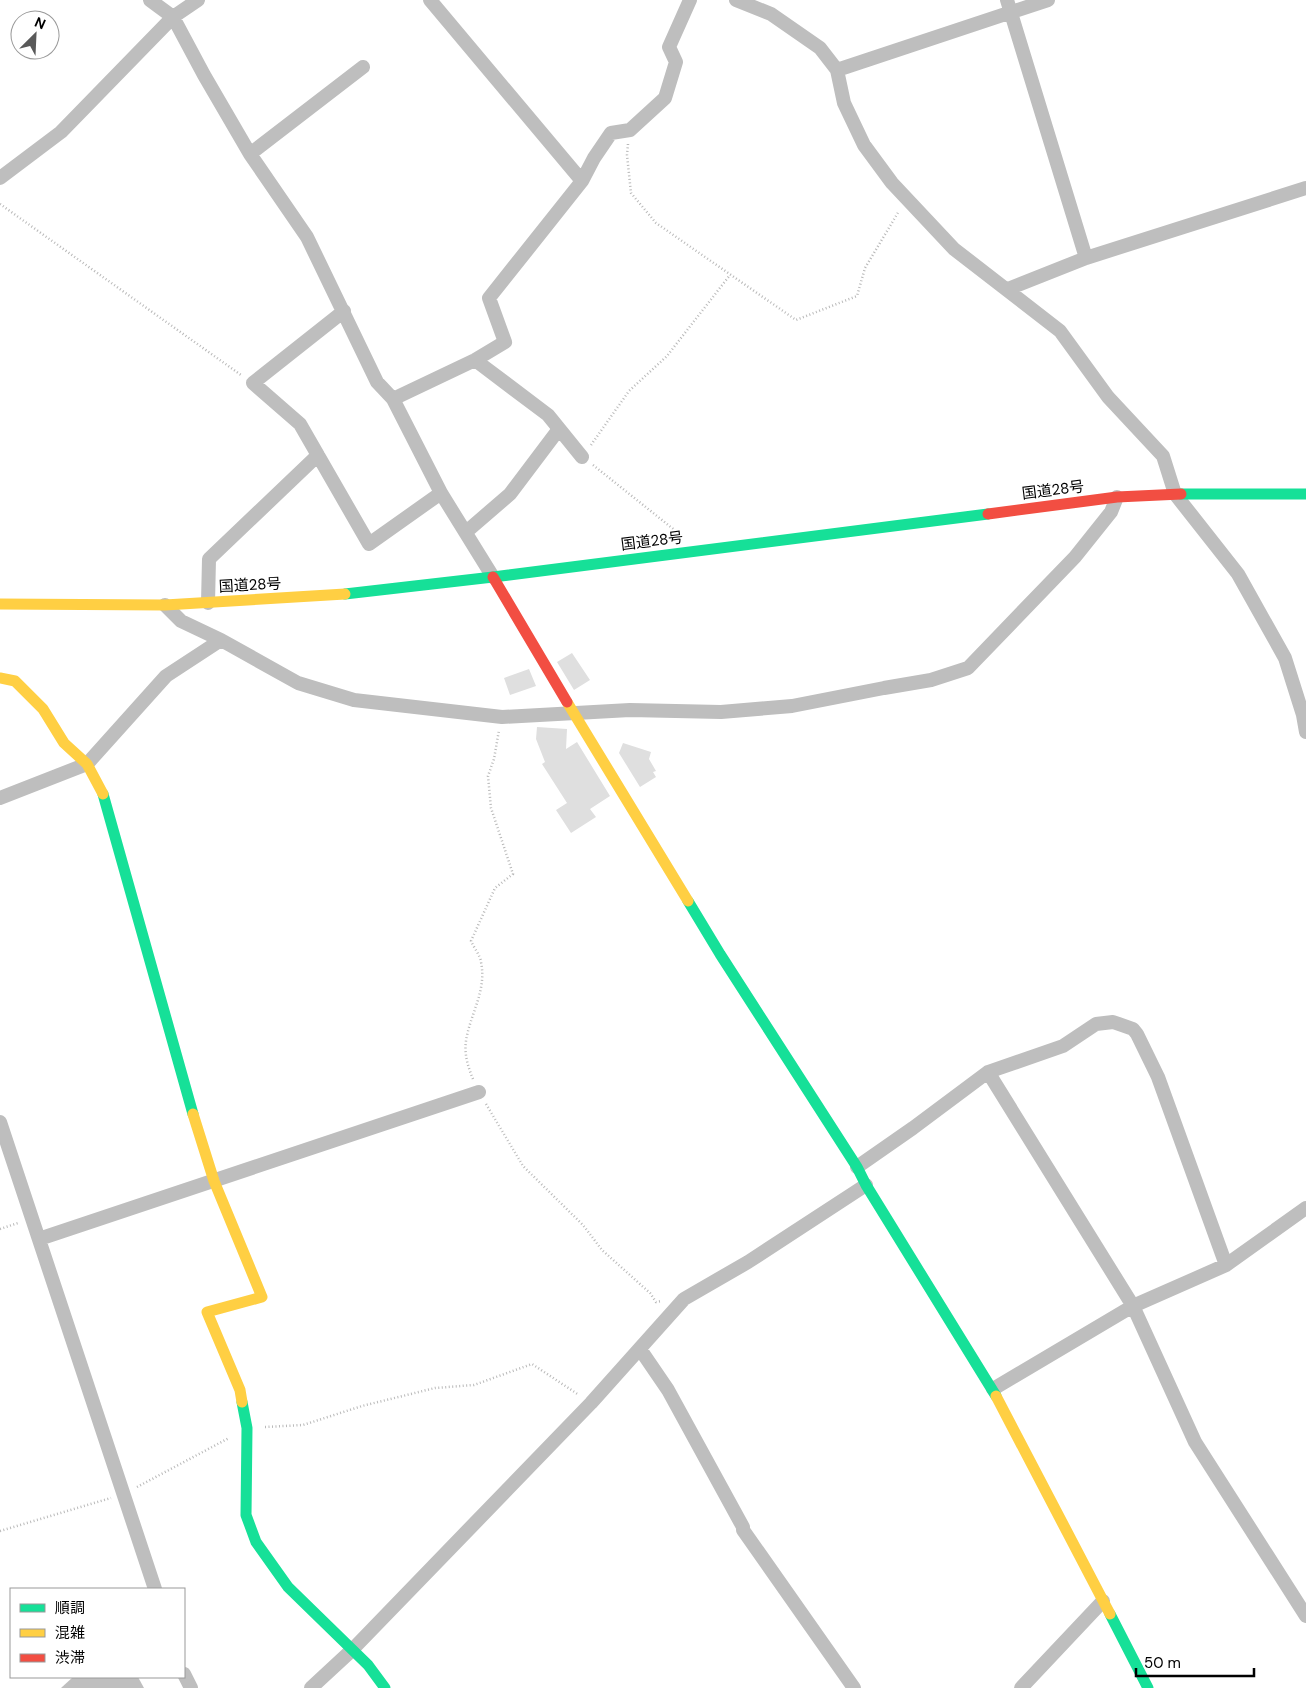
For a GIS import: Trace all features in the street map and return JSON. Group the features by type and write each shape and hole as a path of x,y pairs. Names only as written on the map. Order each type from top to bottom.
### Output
{"main road":[{"name":"国道28号","path":"0,604 165,605 324,596 493,577 1117,497 1174,494 1306,494"},
{"path":"493,577 720,954 857,1166 866,1185 994,1389 1148,1688"},
{"path":"0,678 15,680 43,709 64,743 87,764 104,794 214,1181 262,1297 207,1312 240,1390 247,1428 246,1515 256,1542 288,1587 368,1666 385,1688"}],"street":[{"path":"150,0 173,17 250,154 307,237 377,382 392,399 441,493 493,577"},
{"path":"0,178 61,132 173,17 198,0"},
{"path":"430,0 582,181"},
{"path":"392,399 475,360 505,342 489,298 582,181 594,158 611,133 630,130 666,98 676,62 669,47 690,0"},
{"path":"736,0 772,14 820,48 837,70 844,103 864,145 892,182 954,249 1060,330 1108,396 1164,456 1174,494 1238,574 1285,658 1303,714 1306,732"},
{"path":"837,70 1009,6 1048,0"},
{"path":"1009,6 1086,258"},
{"path":"250,154 363,67"},
{"path":"1008,290 1086,258 1306,188"},
{"path":"344,311 253,383 300,424 368,544 441,493"},
{"path":"475,360 548,415 582,457"},
{"path":"466,532 510,494 559,428"},
{"path":"208,603 209,559 318,455"},
{"path":"165,605 181,621 221,640 298,683 354,700 502,717 630,710 721,712 792,706 931,680 968,668 1075,557 1111,512 1117,497"},
{"path":"0,798 87,764 166,676 221,640"},
{"path":"857,1166 913,1128 988,1072 1062,1046 1096,1024 1113,1022 1132,1029 1137,1034 1158,1077 1226,1264"},
{"path":"988,1072 1133,1306 1195,1442 1306,1616"},
{"path":"39,1239 479,1092"},
{"path":"0,1122 155,1588"},
{"path":"311,1688 352,1650 591,1403 684,1299 748,1262 866,1185"},
{"path":"994,1389 1133,1306 1226,1264 1306,1208"},
{"path":"640,1349 668,1390 743,1530 854,1688"},
{"path":"1021,1688 1103,1601"},
{"path":"185,1676 191,1688"}],"path":[{"path":"630,130 627,155 631,193 656,223 796,320 857,296 865,268 907,197"},
{"path":"0,204 253,383"},
{"path":"678,533 582,457 629,391 667,356 730,275"},
{"path":"502,717 496,740 494,759 488,776 491,808 513,874 495,888 471,941 481,962 482,985 466,1043 467,1064 479,1092 523,1166 583,1225 602,1250 650,1293 656,1302 684,1299"},
{"path":"0,1229 32,1218"},
{"path":"0,1531 123,1494 247,1428 304,1425 362,1406 435,1388 474,1385 532,1364 591,1403"}],"shaded area":[{"path":"72,1678 139,1678 144,1688 61,1688"}],"building":[{"path":"572,653 590,680 574,690 557,662"},
{"path":"529,669 536,686 510,695 504,678"},
{"path":"537,727 567,729 566,749 577,742 610,796 590,809 596,817 571,833 556,810 567,803 542,764 545,762 536,739"},
{"path":"623,743 651,752 649,759 656,771 653,772 656,777 640,787 619,753"}],"traffic: fast":[{"path":"1181,494 1306,494"},
{"path":"345,594 988,514"},
{"path":"103,794 193,1114"},
{"path":"688,901 857,1167 866,1185 996,1396"},
{"path":"242,1402 247,1428 246,1515 256,1542 288,1587 368,1665 385,1688"},
{"path":"1110,1614 1148,1688"}],"traffic: slow":[{"path":"0,604 165,605 345,594"},
{"path":"0,678 15,681 43,709 64,743 87,764 103,794"},
{"path":"567,702 688,901"},
{"path":"193,1114 214,1181 262,1297 207,1312 240,1390 242,1402"},
{"path":"996,1396 1110,1614"}],"traffic: jam":[{"path":"988,514 1117,497 1181,494"},
{"path":"493,577 567,702"}]}
